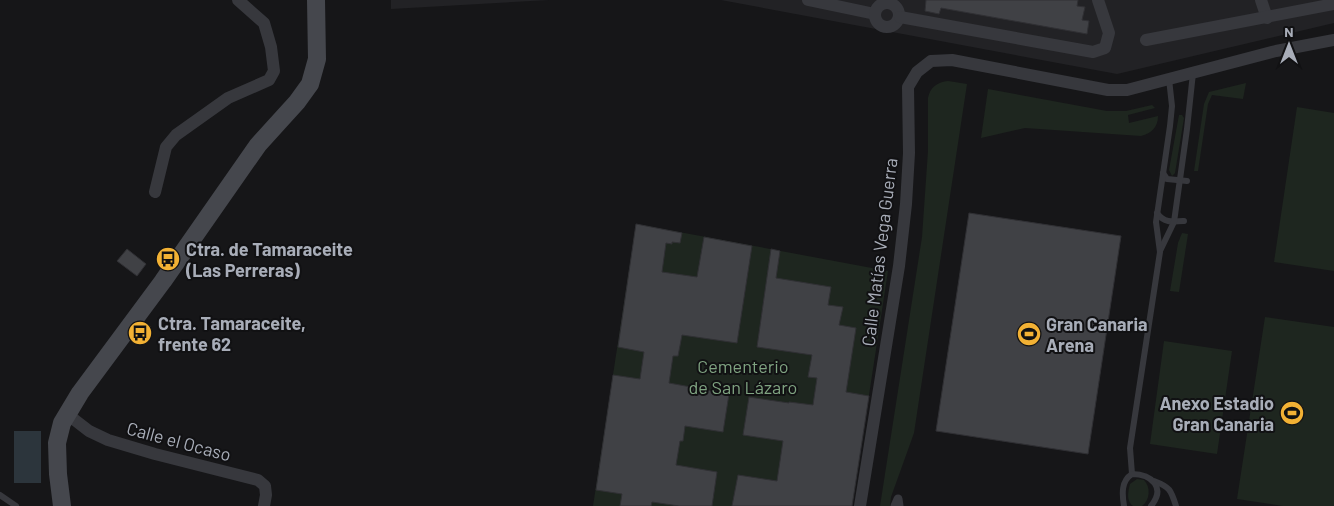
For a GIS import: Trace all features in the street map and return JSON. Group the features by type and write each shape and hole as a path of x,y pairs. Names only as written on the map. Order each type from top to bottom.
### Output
{"main road":[{"path":"62,506 57,443 62,423 80,393 163,281 258,145 297,102 310,84 317,60 316,0"}],"street":[{"path":"155,192 166,146 176,135 228,98 269,80 274,71 271,47 264,24 238,0"},
{"path":"808,0 875,14"},
{"path":"900,17 1094,52 1105,48 1109,33 1098,0"},
{"path":"1261,0 1267,18"},
{"path":"891,2 897,7 900,17 893,26 886,28 876,21 875,14 879,6 891,2"},
{"path":"1146,40 1334,4"},
{"name":"Calle Matías Vega Guerra","path":"860,506 899,266 906,204 909,153 908,87 917,72 931,61 952,60 1108,90 1128,90 1276,51 1334,40"},
{"name":"Calle el Ocaso","path":"68,414 89,431 108,440 258,480 265,486 264,506"},
{"path":"895,506 898,499 899,506"}],"lane":[{"path":"1160,252 1174,222 1193,73"},
{"path":"1132,474 1130,448 1160,252 1156,222 1172,106 1169,79"},
{"path":"1163,173 1167,179 1188,181"},
{"path":"1157,213 1161,219 1174,222 1184,221"},
{"path":"1124,506 1123,486 1126,478 1132,474 1147,476 1154,481 1167,485 1176,506"},
{"path":"1151,506 1155,501 1154,481"},
{"path":"0,495 16,506"},
{"path":"1172,506 1173,496"}],"shaded area":[{"path":"391,0 549,0 391,9"},
{"path":"721,0 1334,0 1334,23 1117,74"},
{"path":"14,431 41,431 41,483 14,483"}],"green space":[{"path":"948,81 967,84 914,433 891,497 890,506 880,506 922,237 928,151 928,98 935,86"},
{"path":"1246,83 1243,99 1212,95 1208,104 1198,171 1194,171 1204,104 1209,92"},
{"path":"988,89 1107,111 1126,111 1152,105 1155,108 1128,115 1129,123 1158,116 1158,120 1154,129 1141,136 1025,128 981,138"},
{"path":"1297,107 1334,113 1334,271 1274,262"},
{"path":"1179,115 1182,115 1184,118 1175,173 1172,176 1169,170"},
{"name":"Cementerio de San Lázaro","path":"636,224 888,271 852,506 593,506"},
{"path":"1182,233 1188,234 1179,292 1170,291 1178,243"},
{"name":"Anexo Estadio Gran Canaria","path":"1265,317 1334,327 1334,506 1283,506 1237,499"},
{"path":"1164,341 1232,351 1217,454 1150,444"},
{"path":"1137,479 1144,480 1149,490 1147,500 1142,506 1133,506 1128,499 1130,484"}],"building":[{"path":"926,0 1078,0 1077,6 1085,7 1082,20 1089,21 1087,34 941,8 939,14 925,11"},
{"name":"Gran Canaria Arena","path":"969,213 1121,236 1088,454 936,431"},
{"path":"636,224 682,233 680,243 666,243 662,272 697,277 704,237 752,246 737,343 682,335 678,356 673,356 669,383 729,394 723,432 685,426 676,465 717,472 712,506 679,506 652,502 651,506 620,506 622,494 596,490 613,375 640,379 644,352 618,347"},
{"path":"127,249 146,264 137,276 117,261"},
{"path":"771,249 780,251 776,278 831,287 828,305 843,307 839,325 856,328 846,392 869,396 852,506 732,506 738,475 777,481 783,441 743,435 749,397 813,405 817,378 808,377 812,355 757,347"}],"place":[{"name":"Ctra. de Tamaraceite (Las Perreras)","path":"168,259"},
{"name":"Ctra. Tamaraceite, frente 62","path":"140,333"},
{"name":"Gran Canaria Arena","path":"1029,334"},
{"name":"Anexo Estadio Gran Canaria","path":"1292,413"}]}
